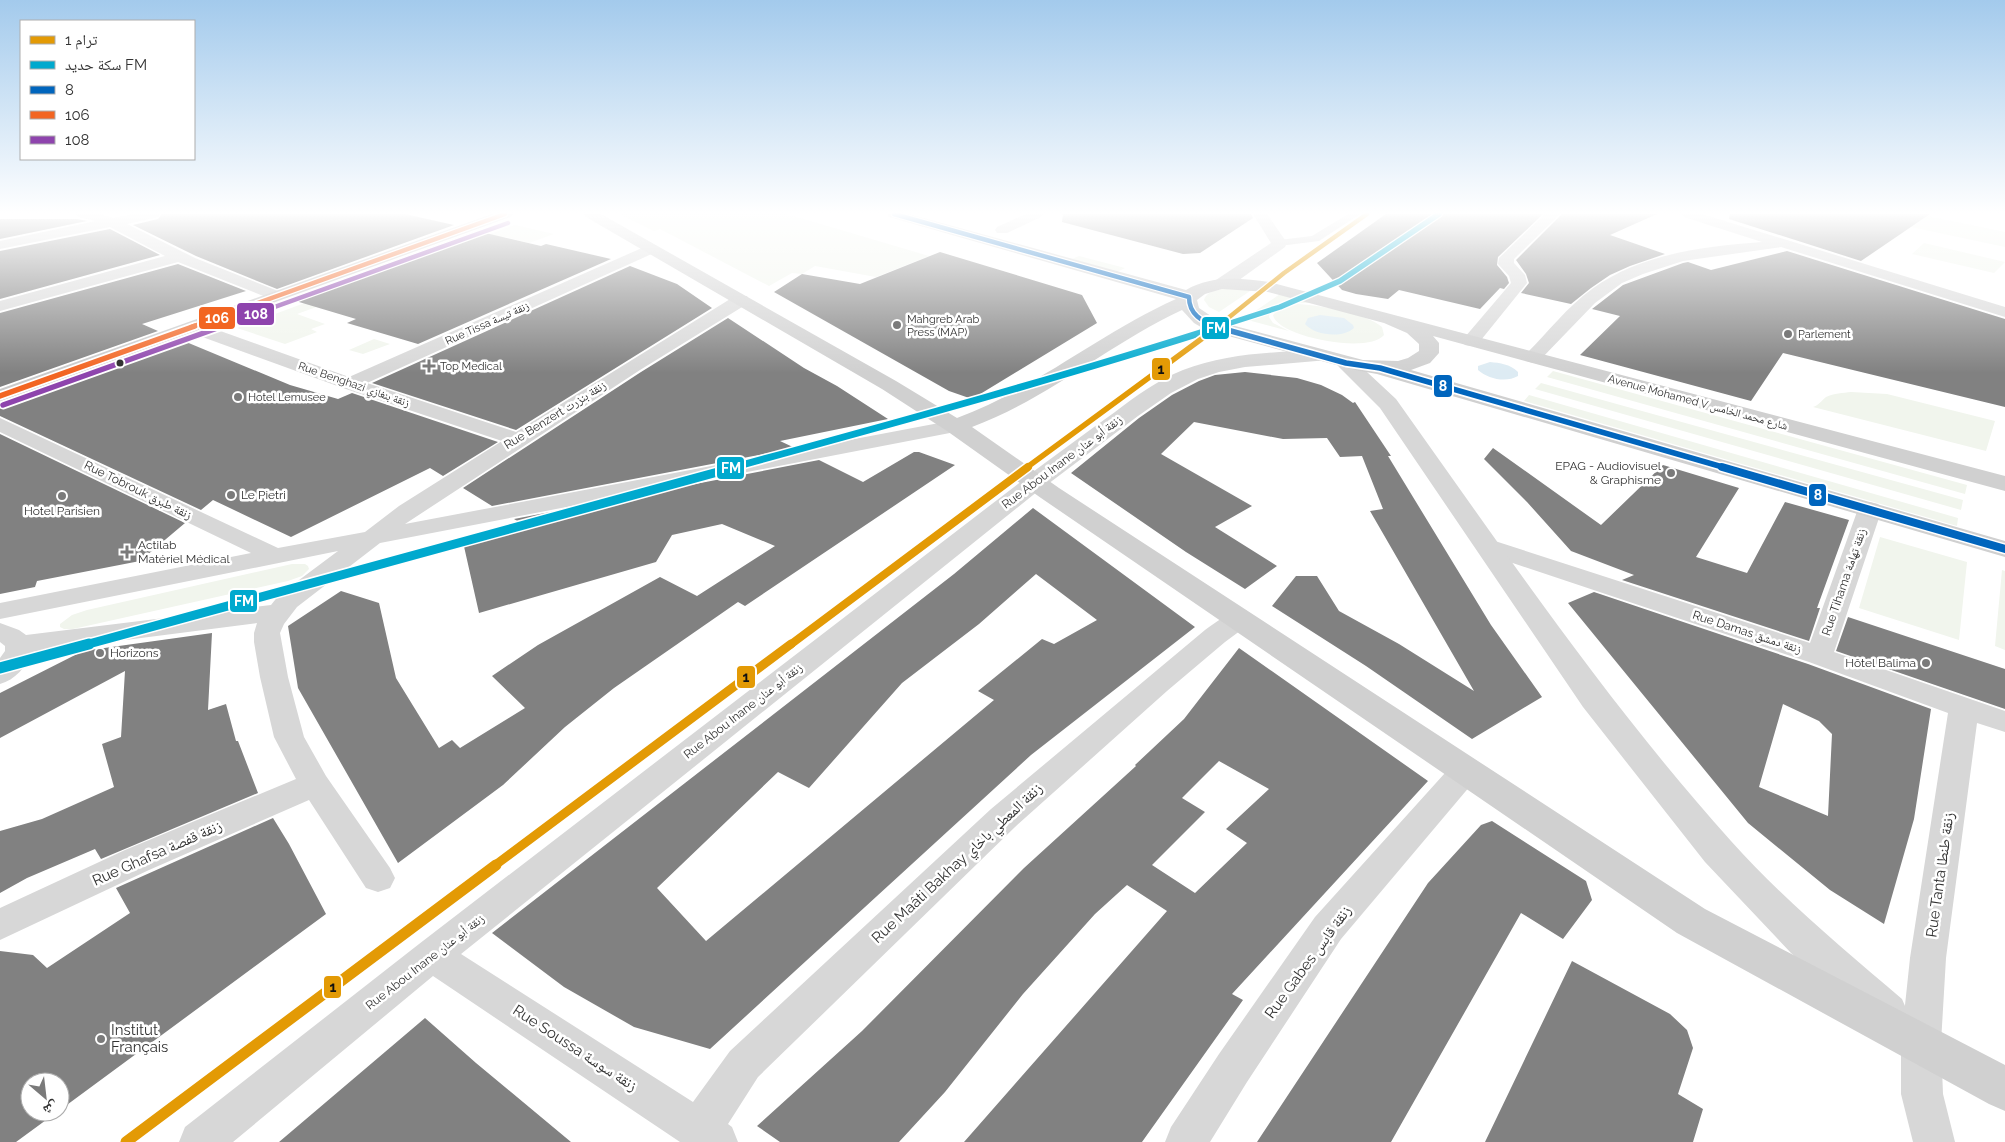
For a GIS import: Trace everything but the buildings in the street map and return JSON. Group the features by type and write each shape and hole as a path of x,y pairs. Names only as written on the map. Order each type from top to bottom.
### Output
{"main road":[{"path":"0,396 356,267"},
{"path":"683,267 889,385 955,426 1035,482 1691,922 2005,1089"},
{"path":"1078,267 1188,299"},
{"path":"1147,267 1216,285 1245,284 1269,287 1391,319 1426,338 1430,348 1429,353 1417,362 1380,368"},
{"path":"955,426 996,411 1143,321 1216,285"},
{"path":"1188,299 1190,311 1213,326 1334,360 1380,368 2005,549"},
{"name":"Avenue Mohamed V شارع محمد الخامس","path":"1391,319 2005,484"}],"street":[{"path":"0,306 141,267"},
{"path":"205,267 277,296"},
{"name":"Rue Tissa زنقة تيسة","path":"350,384 610,267"},
{"path":"1216,285 1244,267"},
{"path":"1471,341 1520,283 1517,275 1509,267"},
{"path":"1533,358 1589,299 1626,276 1649,267"},
{"path":"1862,267 2005,312"},
{"name":"Rue Benzert زنقة بنزرت","path":"278,612 288,601 422,501 741,300"},
{"name":"Rue Benghazi زنقة بنغازي","path":"192,327 350,384 517,440"},
{"name":"Rue Abou Inane زنقة أبو عنان","path":"200,1142 432,956 1090,439 1166,387 1184,377 1232,363 1269,358 1334,360"},
{"path":"1334,360 1388,404 1594,698 1718,852 1804,941 1921,1043"},
{"name":"Rue Tobrouk زنقة طبرق","path":"0,424 276,556"},
{"path":"0,611 374,537 955,426"},
{"name":"Rue Tihama زنقة تهامة","path":"1819,656 1870,509"},
{"name":"Rue Damas زنقة دمشق","path":"1489,547 1819,656 2005,722"},
{"path":"0,675 12,664 18,654 10,639 278,612"},
{"path":"278,612 267,633 274,677 289,737 315,784 378,878"},
{"name":"Rue Maâti Bakhay زنقة المعطي باخاي","path":"708,1136 744,1064 1003,818 1157,684 1215,636 1239,619"},
{"name":"Rue Tanta زنقة طنطا","path":"1934,1142 1922,1094 1921,1043 1928,958 1964,707"},
{"name":"Rue Gabes زنقة قابس","path":"1186,1142 1233,1068 1328,928 1465,771"},
{"name":"Rue Ghafsa زنقة قفصة","path":"0,925 138,860 315,784"},
{"name":"Rue Soussa زنقة سوسة","path":"432,956 708,1136"}],"shaded area":[{"path":"733,267 813,267 802,274 792,273 769,286"},
{"path":"822,267 900,267 876,277"},
{"path":"1101,267 1125,268 1117,272"},
{"path":"1969,267 2000,267 1994,273"},
{"path":"356,284 369,288 297,314 325,324 311,329 317,332 285,344 237,328"},
{"path":"1222,289 1253,289 1219,312 1209,307 1204,300 1209,294"},
{"path":"1280,294 1311,303 1295,303 1270,311 1269,317 1273,323 1289,331 1244,319"},
{"path":"1297,304 1329,308 1354,314 1375,322 1382,327 1384,335 1375,341 1360,343 1343,343 1305,336 1289,330 1278,323 1273,315 1280,308"},
{"path":"1320,315 1344,318 1354,328 1343,334 1328,334 1315,331 1305,324 1308,318"},
{"path":"374,339 390,344 363,354 349,350"},
{"path":"1490,362 1512,367 1518,372 1518,376 1503,380 1487,376 1478,370 1478,366"},
{"path":"1553,371 1967,485 1965,494 1547,377"},
{"path":"1541,383 1963,500 1961,510 1535,389"},
{"path":"1851,392 1887,394 1995,421 1986,451 1813,407 1826,397"},
{"path":"1529,395 1958,518 1957,526 1524,401"},
{"path":"1880,537 1967,562 1959,640 1859,608"},
{"path":"292,564 305,564 309,569 302,576 288,581 73,629 60,627 60,624 72,615 87,610"},
{"path":"2002,570 2005,571 2005,650 1995,646"}],"tram line":[{"name":"1","path":"126,1142 1003,485 1201,340 1292,267"}],"rail line":[{"name":"FM","path":"0,668 933,413 1125,357 1280,307 1340,281 1360,267"}],"transit line":[{"name":"106","path":"0,396 357,267"},
{"name":"108","path":"3,405 385,267"},
{"name":"8","path":"1083,267 1189,297 1189,304 1195,315 1225,330 1346,363 1380,368 2005,549"}],"place":[{"name":"Mahgreb Arab Press (MAP)","path":"897,325"},
{"name":"Parlement","path":"1788,334"},
{"name":"Top Medical","path":"429,366"},
{"name":"Hotel Lemusee","path":"238,397"},
{"name":"EPAG - Audiovisuel & Graphisme","path":"1671,473"},
{"name":"Le Pietri","path":"231,495"},
{"name":"Hotel Parisien","path":"62,496"},
{"name":"Actilab Matériel Médical","path":"127,552"},
{"name":"Horizons","path":"100,653"},
{"name":"Hôtel Balima","path":"1926,663"},
{"name":"Institut Français","path":"101,1039"}]}
